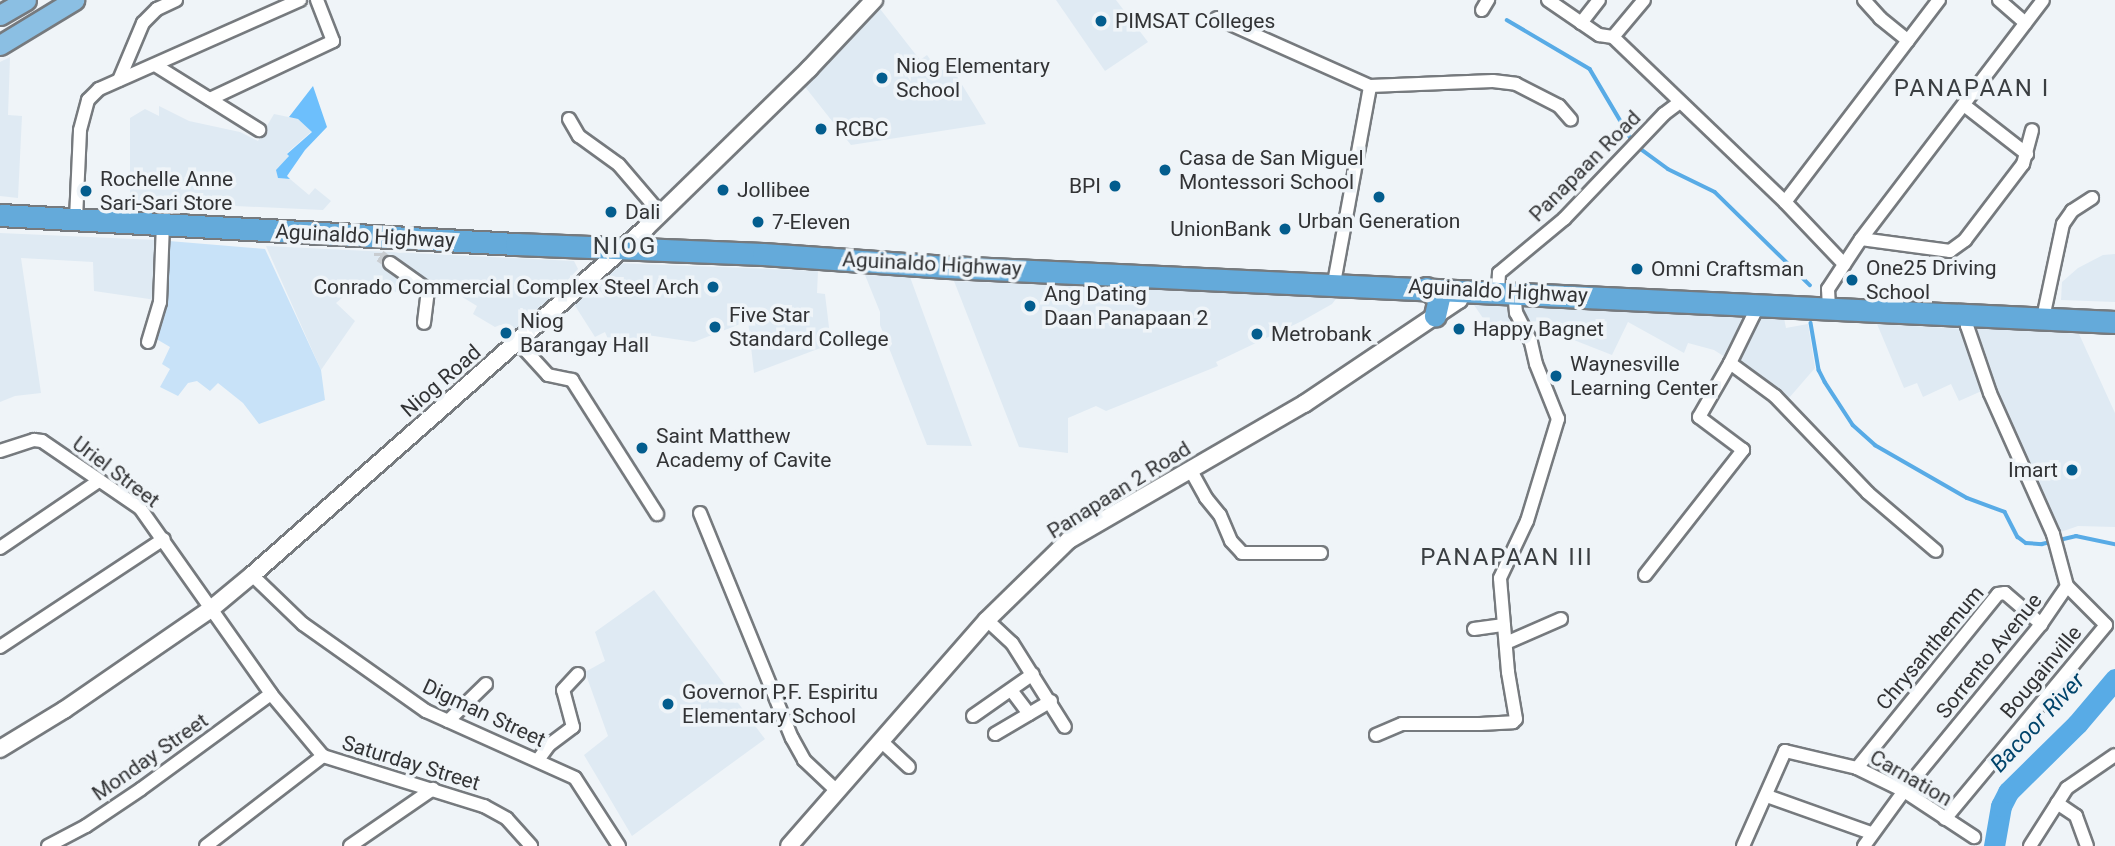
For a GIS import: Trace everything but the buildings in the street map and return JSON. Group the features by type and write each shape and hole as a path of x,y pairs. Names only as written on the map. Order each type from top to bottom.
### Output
{"highway":[{"name":"Aguinaldo Highway","path":"0,215 163,223 381,243 623,248 948,267 1754,302 2115,322"},
{"path":"1426,288 1439,299 1435,316"}],"main road":[{"path":"0,15 26,0 39,22"},
{"path":"0,45 75,0"}],"street":[{"path":"119,80 143,23 152,13 176,0"},
{"path":"76,219 78,145 83,114 89,100 99,89 300,0"},
{"path":"210,99 333,41 317,0"},
{"name":"Niog Road","path":"0,749 64,710 211,609 252,575 660,214 808,69 874,0"},
{"path":"1581,23 1599,0"},
{"path":"1613,37 1644,0"},
{"path":"1864,0 1880,18 1908,41"},
{"path":"1786,202 1939,0"},
{"path":"1999,0 2025,23"},
{"path":"1829,308 1828,289 1861,239 2043,0"},
{"path":"1552,1 1599,35 1613,37 1786,202 1844,264"},
{"path":"1217,18 1370,86 1493,81 1516,84 1559,106 1571,120"},
{"path":"155,65 259,130"},
{"path":"1334,283 1370,86"},
{"name":"Panapaan Road","path":"1506,292 1499,273 1564,219 1664,114 1680,102"},
{"path":"1964,105 2027,154"},
{"path":"569,119 579,136 619,165 660,214"},
{"path":"1861,239 1950,251 1965,240 2024,164 2032,130"},
{"path":"2043,318 2063,224 2072,212 2092,198"},
{"path":"148,342 160,302 163,223"},
{"path":"390,263 428,290 424,323"},
{"name":"Panapaan 2 Road","path":"789,846 987,620 1069,540 1304,404 1459,300 1460,290"},
{"path":"1376,735 1415,723 1515,721 1500,578 1527,521 1558,419 1536,364 1531,342 1506,292"},
{"path":"1645,575 1743,450 1699,416 1730,363 1754,314 1754,302"},
{"name":"Sorrento Avenue","path":"1864,846 1903,791 2041,624 2067,586 2053,534 1990,393 1967,327 1967,315"},
{"path":"517,341 548,375 572,380 657,514"},
{"path":"1730,363 1774,396 1868,493 1936,551"},
{"name":"Uriel Street","path":"0,451 34,440 43,441 97,482 140,508 211,609"},
{"path":"1190,469 1206,498 1220,515 1231,541 1242,553 1321,553"},
{"path":"0,548 97,482"},
{"path":"699,513 792,738 804,760 837,791"},
{"path":"0,647 164,539"},
{"name":"Digman Street","path":"252,575 303,624 426,711 575,778 619,846"},
{"name":"Bougainville","path":"1945,819 2110,629 2067,586"},
{"name":"Chrysanthemum","path":"1857,768 1998,594 2005,593 2041,624"},
{"name":"Saturday Street","path":"211,609 271,694 323,756 484,806 507,819 528,845"},
{"path":"1506,643 1561,619"},
{"path":"987,620 1012,643 1065,727"},
{"path":"1475,629 1504,625"},
{"path":"538,760 549,744 573,727 563,690 578,674"},
{"path":"973,716 1032,674"},
{"path":"448,721 486,684"},
{"path":"1011,690 1029,714"},
{"name":"Monday Street","path":"48,846 86,827 271,694"},
{"path":"995,734 1051,701"},
{"path":"881,741 909,767"},
{"name":"Carnation","path":"1767,796 1785,751 1857,768 1903,791 1974,836"},
{"path":"206,846 323,756"},
{"path":"2029,846 2067,788 2114,760"},
{"path":"350,846 433,789"},
{"path":"1745,846 1767,796 1871,833"},
{"path":"2057,803 2076,816 2087,846"}],"shaded area":[{"name":"PIMSAT Colleges","path":"1056,0 1116,0 1148,42 1105,71"},
{"name":"Niog Elementary School","path":"877,5 920,60 927,55 939,72 950,65 986,124 851,145 802,83"},
{"path":"10,57 8,115 22,116 18,198 0,196 0,62"},
{"path":"313,86 327,127 305,150 287,176 290,179 278,178 276,170 289,156 287,154 312,132 298,119 289,117"},
{"path":"159,106 189,121 240,132 258,141 274,114 298,119 312,131 287,153 289,156 278,171 278,178 290,179 309,195 315,188 331,201 323,210 130,201 130,118 145,109 159,116"},
{"path":"0,233 157,240 156,300 94,291 93,262 21,258 41,393 15,396 0,402"},
{"path":"157,240 265,249 321,370 325,400 259,424 243,403 218,383 210,391 197,381 188,383 178,396 160,387 170,369 162,364 170,347 153,337"},
{"path":"266,246 574,261 578,269 517,334 500,325 495,327 473,314 477,306 446,287 438,298 356,286 336,303 355,321 321,370"},
{"path":"2115,254 2115,302 2061,300 2062,282 2078,268 2103,255"},
{"path":"616,263 818,271 817,293 825,294 831,344 754,373 748,321 694,342 647,335 613,351 605,332 595,337 572,301"},
{"path":"865,275 910,277 972,446 927,445 880,325 880,312"},
{"path":"954,281 1339,295 1332,304 1302,321 1216,362 1218,366 1106,411 1096,406 1068,418 1068,453 1019,447"},
{"path":"1474,305 1784,318 1786,328 1808,324 1815,368 1789,398 1714,350 1688,343 1684,353 1628,322 1612,355 1528,322 1509,332 1501,320 1489,327"},
{"path":"1877,324 1964,329 1984,390 1959,401 1951,384 1923,397 1917,383 1904,388"},
{"name":"Imart","path":"2004,328 2079,334 2115,413 2115,527 2078,526 2058,533 1985,367 1973,329"},
{"name":"Governor P.F. Espiritu Elementary School","path":"654,590 765,739 632,836 584,755 608,736 585,672 605,661 595,632"}],"waterway":[{"path":"1507,20 1590,69 1632,140"},
{"path":"1638,147 1668,169 1715,192 1810,285"},
{"path":"1811,323 1819,370 1825,382 1853,425 1875,445 1967,498 2005,512 2018,537 2026,543 2042,544 2076,536 2115,544"},
{"name":"Bacoor River","path":"1994,846 2001,806 2008,792 2077,724 2115,679"}],"tunnel":[{"path":"380,253 380,256 390,263"}],"place":[{"name":"PIMSAT Colleges","path":"1101,21"},
{"name":"Niog Elementary School","path":"882,78"},
{"name":"RCBC","path":"821,129"},
{"name":"Casa de San Miguel Montessori School","path":"1165,170"},
{"name":"BPI","path":"1115,186"},
{"name":"Jollibee","path":"723,190"},
{"name":"Rochelle Anne Sari-Sari Store","path":"86,191"},
{"name":"Urban Generation","path":"1379,197"},
{"name":"Dali","path":"611,212"},
{"name":"7-Eleven","path":"758,222"},
{"name":"UnionBank","path":"1285,229"},
{"name":"Omni Craftsman","path":"1637,269"},
{"name":"One25 Driving School","path":"1852,280"},
{"name":"Conrado Commercial Complex Steel Arch","path":"713,287"},
{"name":"Ang Dating Daan Panapaan 2","path":"1030,306"},
{"name":"Five Star Standard College","path":"715,327"},
{"name":"Happy Bagnet","path":"1459,329"},
{"name":"Niog Barangay Hall","path":"506,333"},
{"name":"Metrobank","path":"1257,334"},
{"name":"Waynesville Learning Center","path":"1556,376"},
{"name":"Saint Matthew Academy of Cavite","path":"642,448"},
{"name":"Imart","path":"2072,470"},
{"name":"Governor P.F. Espiritu Elementary School","path":"668,704"}],"district":[{"name":"PANAPAAN I","path":"1972,89"},
{"name":"NIOG","path":"625,247"},
{"name":"PANAPAAN III","path":"1507,558"}]}
